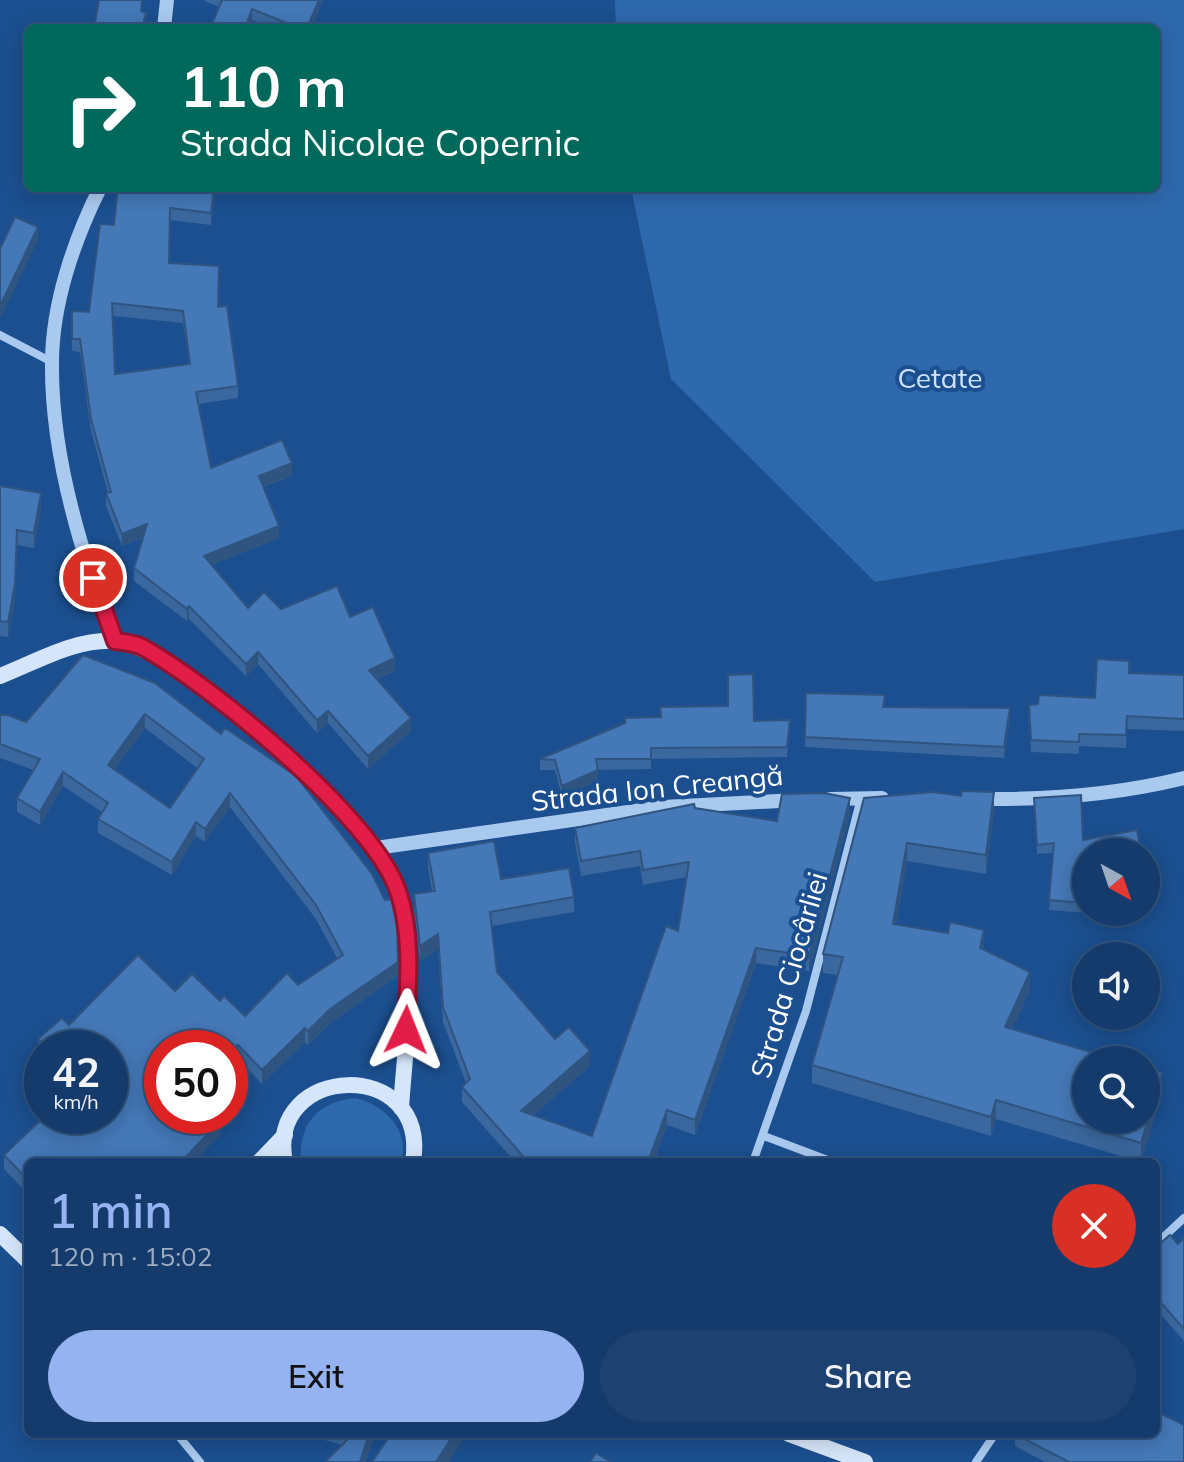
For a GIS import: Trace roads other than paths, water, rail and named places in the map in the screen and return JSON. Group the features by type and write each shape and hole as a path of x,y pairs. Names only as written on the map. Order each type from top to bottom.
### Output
{"main road":[{"path":"0,676 82,643 115,641 142,646 247,723 325,792 376,848 398,890 406,932 408,972 401,1108"},
{"path":"285,1158 285,1135 292,1115 306,1099 324,1088 345,1083 375,1089 401,1108 412,1127 417,1158"},
{"path":"263,1158 285,1135"},
{"path":"0,1234 24,1257"},
{"path":"800,1438 865,1462"}],"street":[{"path":"164,24 167,0"},
{"path":"98,192 70,263 57,313 52,362 63,466 93,578 115,641"},
{"path":"0,335 52,362"},
{"path":"968,799 1019,801 1093,796 1184,778"},
{"name":"Strada Ciocârliei","path":"755,1158 806,1011 861,798"},
{"name":"Strada Ion Creangă","path":"376,848 663,807 892,798"},
{"path":"764,1136 822,1158"},
{"path":"1160,1240 1184,1218"},
{"path":"180,1438 200,1462"},
{"path":"976,1462 992,1438"}],"park label":[{"name":"Cetate","path":"940,378"}]}
